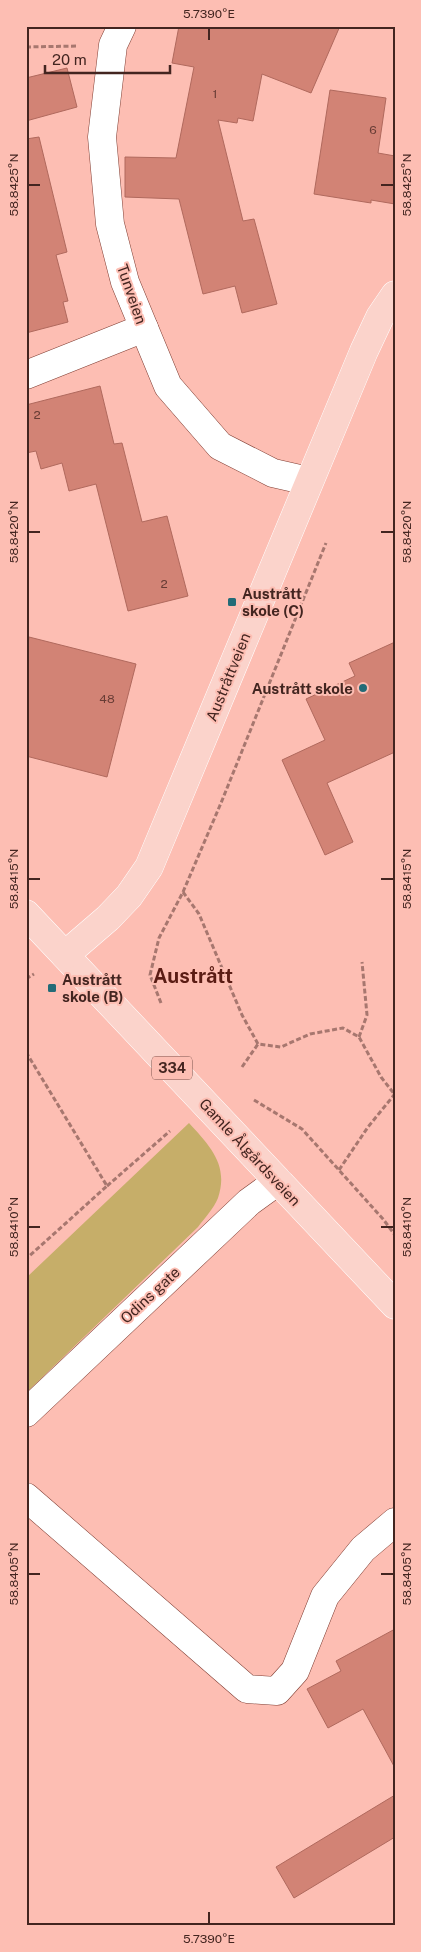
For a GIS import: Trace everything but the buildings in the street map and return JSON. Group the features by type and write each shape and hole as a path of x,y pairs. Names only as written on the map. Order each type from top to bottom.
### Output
{"main road":[{"name":"Austråttveien","path":"65,955 108,918 129,896 149,868 308,481 387,321 395,295"},
{"name":"334","path":"26,914 65,955"},
{"name":"Gamle Ålgårdsveien","path":"65,955 395,1305"}],"street":[{"name":"Tunveien","path":"118,36 102,137 110,224 125,282 168,386 220,446 272,473 308,481"},
{"path":"26,376 144,328"},
{"name":"Odins gate","path":"26,1413 249,1202 278,1182"},
{"path":"26,1497 247,1689 277,1691 295,1671 325,1596 363,1549 395,1522"}],"path":[{"path":"26,47 118,36"},
{"path":"162,1006 150,975 160,938 183,892 329,536"},
{"path":"183,892 199,914 242,1016 258,1044"},
{"path":"359,1037 367,1016 362,962"},
{"path":"258,1044 281,1047 310,1034 343,1028 359,1037 381,1077 394,1095 368,1127 339,1170"},
{"path":"242,1067 258,1044"},
{"path":"26,1052 107,1186"},
{"path":"253,1100 302,1129 384,1219 395,1235"},
{"path":"26,1259 170,1132"}],"shaded area":[{"path":"189,1123 210,1148 219,1166 221,1186 214,1206 198,1227 26,1393 26,1278"}],"place":[{"name":"Austrått skole (C)","path":"232,602"},
{"name":"Austrått skole","path":"363,688"},
{"name":"Austrått skole (B)","path":"52,988"}],"district":[{"name":"Austrått","path":"193,976"}]}
